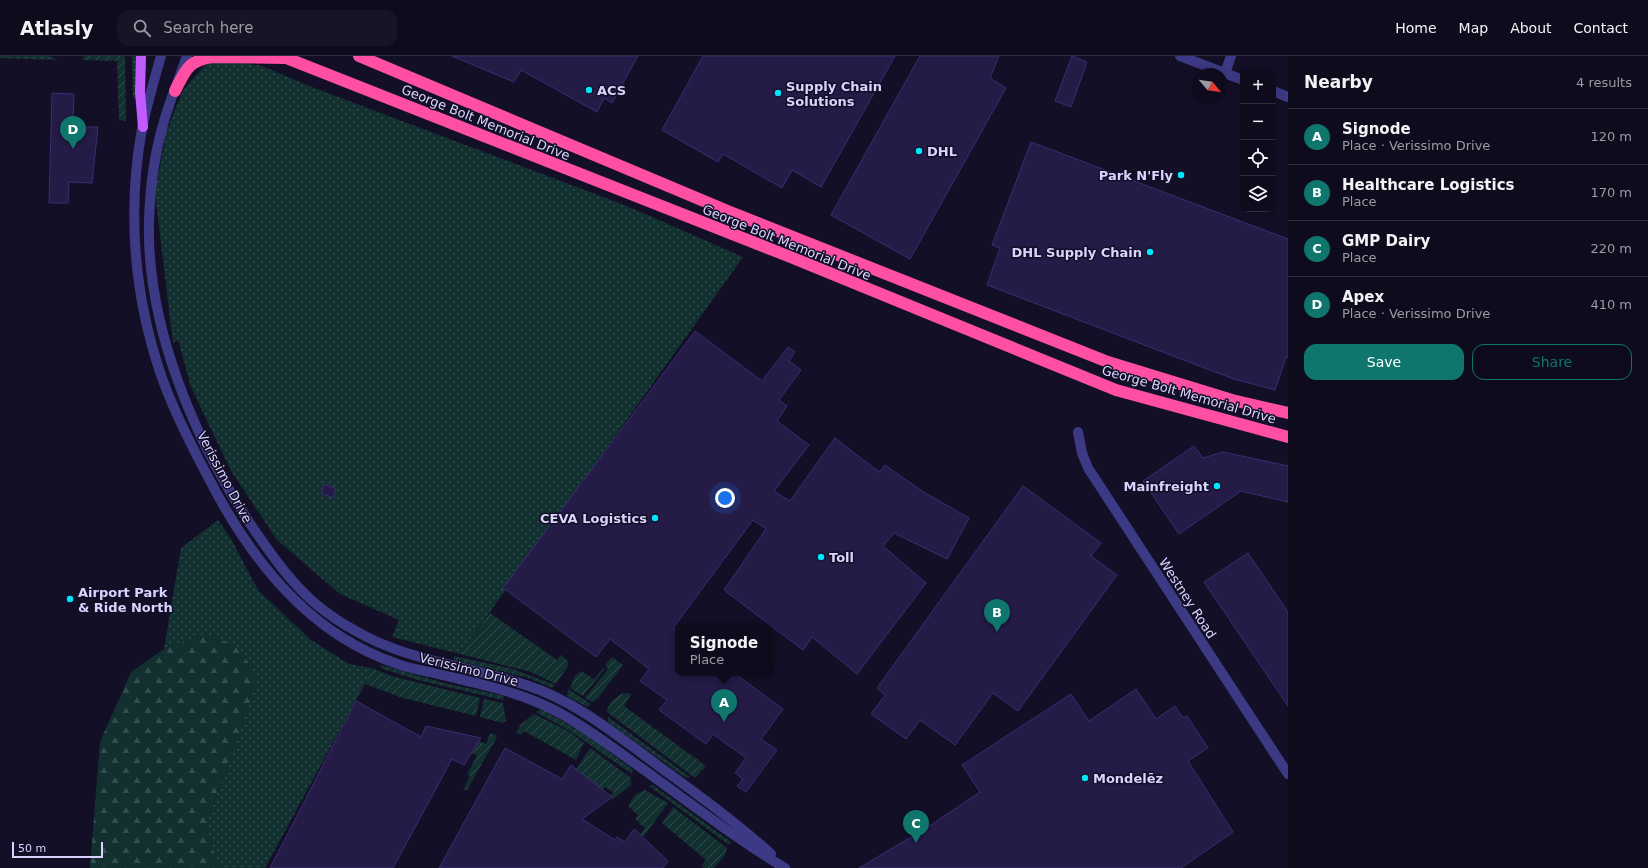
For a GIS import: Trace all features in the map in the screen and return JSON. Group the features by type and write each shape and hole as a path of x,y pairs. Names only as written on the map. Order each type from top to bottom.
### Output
{"highway":[{"name":"George Bolt Memorial Drive","path":"359,56 730,212 1108,362 1232,400 1288,413"},
{"path":"175,91 188,67 193,62 205,58 283,57"},
{"name":"George Bolt Memorial Drive","path":"283,57 788,256 1116,390 1288,437"}],"main road":[{"path":"141,56 140,92 143,127"}],"street":[{"name":"Verissimo Drive","path":"161,56 143,127 136,178 135,236 139,288 151,342 163,379 179,419 224,508 247,543 272,575 295,600 344,639 363,650 397,664 524,696 565,716 612,747 743,842 786,868"},
{"name":"Verissimo Drive","path":"187,56 164,119 158,144 150,200 149,247 155,296 174,369 193,420 218,471 238,506 282,569 316,604 356,631 378,642 430,660 526,685 577,708 618,736 749,834 786,868"},
{"path":"1180,56 1212,68"},
{"path":"1227,68 1231,56"},
{"path":"1228,74 1240,79"},
{"path":"1276,92 1288,97"},
{"name":"Westney Road","path":"1078,432 1082,453 1088,468 1288,774"}],"green space":[{"path":"0,56 48,56 58,60 0,58"},
{"path":"84,56 125,56 126,121 119,120 117,61 83,60"},
{"path":"132,56 137,56 136,99 133,98"},
{"path":"239,62 262,66 317,89 627,206 743,257 460,654 392,637 399,620 340,594 277,540 231,471 191,387 178,340 173,343 155,193 166,133 184,89 207,63"},
{"path":"218,520 231,539 258,590 311,640 349,664 372,668 366,682 265,868 219,868 205,825 234,751 205,634 164,649 181,548"},
{"path":"490,613 557,660 561,655 568,661 568,666 556,684 531,672 460,654"},
{"path":"205,634 237,646 258,677 234,751 205,825 219,868 90,868 100,742 131,672 164,649"},
{"path":"454,656 513,669 555,685 552,688 529,678 454,660"},
{"path":"612,657 623,665 598,698 592,702 585,698 608,669 605,665"},
{"path":"381,665 444,683 504,696 503,700 418,680 383,669 380,667"},
{"path":"372,668 391,676 480,698 476,716 403,698 365,684"},
{"path":"603,668 605,669 583,696 570,688 575,676 581,671 594,679"},
{"path":"568,689 591,704 587,707 567,696"},
{"path":"624,693 631,694 624,706 706,766 695,778 607,712 613,700"},
{"path":"484,699 503,703 506,721 502,723 480,717"},
{"path":"541,709 590,737 633,770 632,774 570,731 536,712"},
{"path":"534,714 570,732 584,743 576,760 524,731 521,735 516,733 521,724"},
{"path":"608,717 690,777 686,778 608,722"},
{"path":"490,734 495,734 497,737 467,790 463,790 470,776 467,774 477,756 472,753 478,741 486,744"},
{"path":"590,748 631,778 631,785 613,799 608,797 614,793 605,787 602,791 575,771"},
{"path":"653,785 731,842 729,845 649,786"},
{"path":"645,790 668,803 644,836 640,835 645,828 635,819 638,815 628,806 636,794"},
{"path":"673,807 727,848 725,855 714,868 704,868 701,866 706,860 662,823"}],"building":[{"name":"ACS","path":"452,56 638,56 612,103 604,98 597,112 521,70 514,82"},
{"name":"Supply Chain Solutions","path":"703,56 895,56 821,187 792,170 782,188 723,154 718,162 662,130"},
{"name":"DHL","path":"920,56 999,56 990,78 1006,88 910,259 831,215"},
{"path":"1072,56 1087,62 1071,107 1055,101"},
{"path":"52,93 74,94 73,127 98,127 92,183 69,182 68,203 49,203"},
{"name":"DHL Supply Chain","path":"1031,142 1288,239 1288,358 1286,357 1275,390 1234,379 987,285 1000,248 992,245"},
{"path":"695,331 762,381 788,347 795,352 789,361 801,370 779,400 787,406 777,421 809,445 774,491 790,501 835,438 879,472 885,465 922,491 969,518 947,559 894,533 883,546 926,583 857,674 812,637 803,650 773,627 773,624 769,624 724,590 766,529 753,520 673,628 675,630 675,676 738,676 783,709 761,739 777,750 746,792 737,786 743,779 735,773 746,758 713,734 706,744 659,710 667,700 640,681 649,669 610,639 596,657 503,588"},
{"name":"Mainfreight","path":"1194,446 1203,458 1223,452 1288,466 1288,502 1241,491 1179,534 1143,481"},
{"path":"324,484 336,489 333,498 321,493"},
{"path":"1023,486 1101,543 1091,556 1117,575 1018,711 993,693 955,745 920,720 906,739 871,714 885,695 877,688"},
{"path":"1248,553 1288,612 1288,706 1204,582"},
{"name":"Mondelēz","path":"1136,689 1156,719 1175,706 1183,718 1187,716 1208,748 1188,761 1233,832 1181,868 859,868 931,825 980,792 962,765 1071,694 1089,721"},
{"path":"356,701 421,737 426,726 481,738 464,765 452,759 393,868 270,868"},
{"path":"505,748 562,779 571,765 612,797 582,819 615,840 617,837 625,842 634,829 668,861 663,868 439,868"}],"place":[{"name":"ACS","path":"589,90"},
{"name":"Supply Chain Solutions","path":"778,93"},
{"name":"Apex","path":"73,149"},
{"name":"DHL","path":"919,151"},
{"name":"Park N'Fly","path":"1181,175"},
{"name":"DHL Supply Chain","path":"1150,252"},
{"name":"Mainfreight","path":"1217,486"},
{"name":"CEVA Logistics","path":"655,518"},
{"name":"Toll","path":"821,557"},
{"name":"Airport Park & Ride North","path":"70,599"},
{"name":"Healthcare Logistics","path":"997,632"},
{"name":"Signode","path":"724,722"},
{"name":"Mondelēz","path":"1085,778"},
{"name":"GMP Dairy","path":"916,843"}]}
